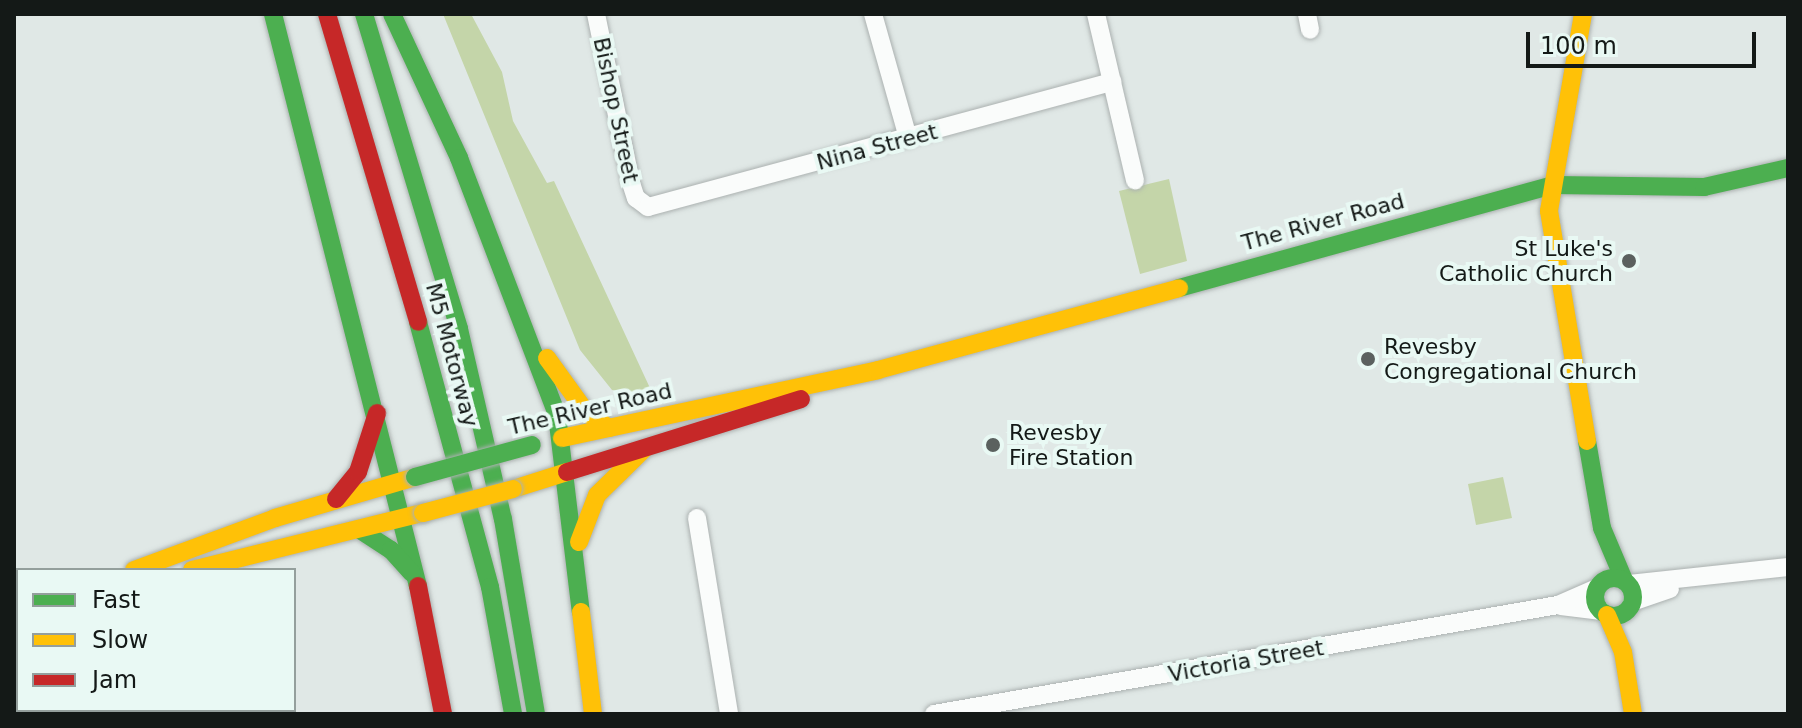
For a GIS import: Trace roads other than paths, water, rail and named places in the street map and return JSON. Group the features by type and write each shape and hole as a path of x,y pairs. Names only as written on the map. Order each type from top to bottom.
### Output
{"main road":[{"path":"273,14 395,483 414,516 412,573 443,714"},
{"name":"M5 Motorway","path":"327,14 378,176 490,587 513,714"},
{"name":"M5 Motorway","path":"364,14 463,343 503,519 536,714"},
{"path":"392,14 459,158 562,438 593,714"},
{"path":"1583,14 1549,211 1602,528 1620,601 1623,652 1633,714"},
{"name":"The River Road","path":"140,568 336,499 532,445 878,370 1554,185 1704,187 1788,168"},
{"path":"523,327 586,412 609,428"},
{"name":"The River Road","path":"200,568 360,530 542,481 878,370"},
{"path":"336,499 358,472 377,411"},
{"path":"576,551 597,495 644,449"},
{"path":"1602,528 1599,586 1595,601 1620,601"},
{"path":"360,530 391,550 412,573"},
{"path":"1599,586 1612,577 1620,601"}],"street":[{"name":"Bishop Street","path":"596,14 631,183 641,204"},
{"path":"873,14 908,138"},
{"path":"1096,14 1135,180"},
{"name":"Nina Street","path":"641,204 664,206 1112,82"},
{"path":"697,518 729,714"},
{"name":"Victoria Street","path":"934,714 1558,605 1620,601 1695,581 1788,567"},
{"name":"Victoria Street","path":"1558,605 1599,586"}],"place":[{"name":"St Luke's Catholic Church","path":"1629,261"},
{"name":"Revesby Congregational Church","path":"1368,359"},
{"name":"Revesby Fire Station","path":"993,445"}]}
